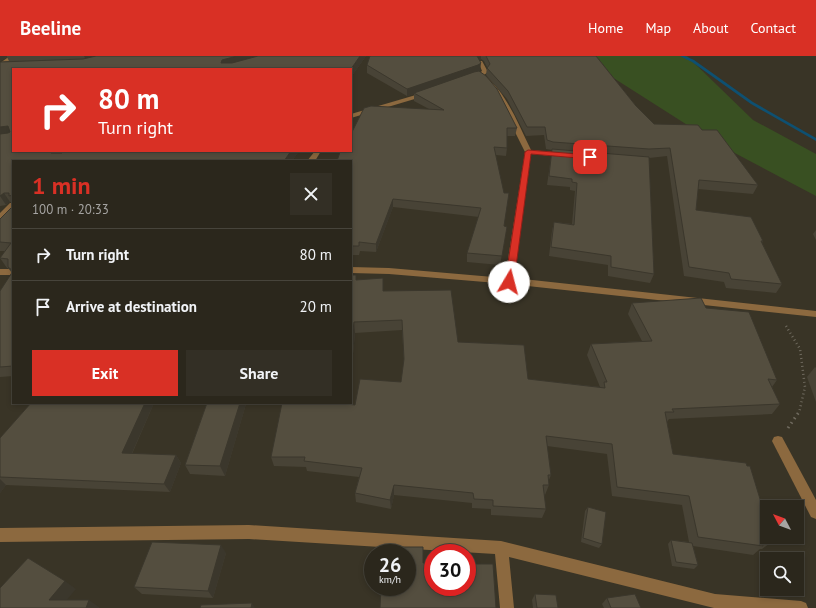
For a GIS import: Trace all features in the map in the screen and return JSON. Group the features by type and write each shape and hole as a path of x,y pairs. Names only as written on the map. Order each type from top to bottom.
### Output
{"street":[{"path":"0,66 12,56"},
{"path":"471,77 485,72 480,62"},
{"path":"0,66 8,66"},
{"path":"480,75 488,81 500,95 528,152 509,282"},
{"path":"352,116 430,92"},
{"path":"528,152 574,156"},
{"path":"0,217 12,206"},
{"path":"352,270 389,270 816,314"},
{"path":"0,272 12,272"},
{"path":"778,441 816,513"},
{"path":"0,534 249,532 501,548 715,601 801,608"},
{"path":"501,548 507,608"}],"path":[{"path":"775,309 800,348 805,387 799,414 778,441"}],"green space":[{"path":"579,56 687,56 753,120 816,154 816,196 714,142"}],"building":[{"path":"96,56 237,56 222,60 221,63 232,63 258,56 360,56 352,68 12,68 12,152 290,152 285,160 12,160 12,195 9,196 9,193 4,193 0,196 0,134 10,132 8,126 0,127 0,62 83,59"},
{"path":"370,56 477,56 481,63 407,89 367,65"},
{"path":"486,56 596,56 636,106 654,124 698,125 702,130 717,130 758,185 699,180 696,210 751,217 782,284 731,279 729,273 689,267 670,148 649,149 553,142 547,140 545,127 527,127 508,91 487,68 490,64"},
{"path":"479,71 486,76 497,89 517,128 507,128 507,148 494,147 504,193 509,193 504,226 507,227 502,256 467,253 481,208 393,199 376,244 359,242 359,246 352,246 352,160 337,160 340,152 352,152 352,132 364,108 371,106 444,110 414,93"},
{"path":"552,149 649,157 654,274 611,267 611,256 551,247 554,222 574,225 577,183 572,182 572,179 549,176"},
{"path":"12,207 12,270 8,267 8,259 0,258 11,243 0,242 0,219"},
{"path":"12,273 12,366 0,367 0,291"},
{"path":"352,275 356,275 356,280 383,278 383,291 451,290 458,342 524,345 528,379 605,388 604,382 607,382 591,344 652,341 632,303 701,298 706,308 749,312 777,380 768,379 780,404 672,409 674,412 665,412 673,454 746,463 747,466 750,466 760,500 760,544 762,544 763,546 698,537 689,496 617,487 612,444 546,436 551,475 548,475 549,485 543,485 546,509 493,506 493,500 474,499 473,493 394,485 390,500 355,493 362,468 304,461 305,457 271,457 282,404 355,405 360,379 401,382 404,359 402,320 354,322 352,339"},
{"path":"30,404 145,404 122,453 176,455 164,484 0,477 0,438"},
{"path":"207,404 240,404 220,466 185,465"},
{"path":"588,507 606,512 602,544 583,538"},
{"path":"671,540 692,543 698,565 676,562"},
{"path":"152,542 221,545 208,591 134,587"},
{"path":"416,547 423,547 424,596 476,596 476,564 493,564 496,608 380,608 381,596 416,596"},
{"path":"28,558 65,581 49,600 89,600 86,608 0,608 0,588"},
{"path":"535,594 556,595 558,608 537,608"},
{"path":"635,594 641,608 611,608 607,598"},
{"path":"252,603 251,608 200,608 201,605"}],"waterway":[{"path":"682,56 693,61 752,103 816,140"}],"route":[{"path":"509,282 528,152 590,157"}]}
